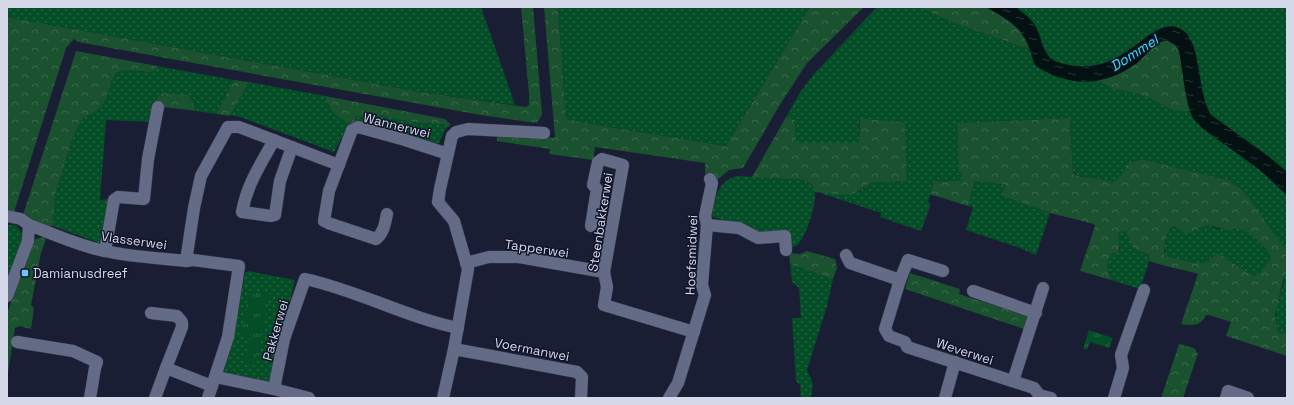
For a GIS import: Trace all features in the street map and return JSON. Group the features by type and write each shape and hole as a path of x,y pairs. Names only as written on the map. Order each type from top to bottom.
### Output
{"street":[{"path":"105,251 114,200 118,197 144,199 148,159 158,107"},
{"path":"186,261 194,208 201,176 228,126 239,127 339,165"},
{"name":"Wannerwei","path":"387,214 383,230 380,236 376,239 324,221 329,191 352,130 358,127 448,154"},
{"path":"443,398 454,349 468,269 454,221 438,202 452,136 456,132 468,128 544,133"},
{"path":"274,140 249,185 244,197 242,212 272,216 275,215 280,181 292,147"},
{"name":"Steenbakkerwei","path":"591,226 597,190 593,185 598,162 602,159 623,165 604,272 607,287 604,305 694,332"},
{"name":"Hoefsmidwei","path":"669,398 678,383 705,295 702,285 707,224 705,216 712,183 710,179"},
{"path":"7,216 21,219 29,225 28,241 7,296"},
{"path":"707,224 739,228 758,238 785,236 786,250"},
{"name":"Vlasserwei","path":"29,225 50,232 77,244 105,251 239,266 228,337 212,387"},
{"path":"846,255 850,263 900,280 908,260 943,271"},
{"name":"Tapperwei","path":"466,263 489,257 519,257 604,272"},
{"name":"Pakkerwei","path":"274,389 284,339 305,279 320,282 350,292 432,322 458,328"},
{"name":"Weverwei","path":"900,280 885,329 889,336 905,342 907,347 1034,388 1038,396 1051,398"},
{"path":"1013,381 1043,288"},
{"path":"1114,398 1123,368 1121,355 1144,290"},
{"path":"973,291 1036,313"},
{"path":"151,313 177,316 182,322 182,328 155,398"},
{"path":"17,342 73,351 97,362 90,398"},
{"name":"Voermanwei","path":"454,349 577,372 582,377 581,398"},
{"path":"945,398 955,362"},
{"path":"166,368 212,387 274,389 308,398"},
{"path":"1226,398 1228,392 1248,398"}],"green space":[{"path":"7,7 481,7 515,105 420,92 7,17"},
{"path":"521,7 533,7 542,114 536,123 481,115 78,42 74,39 66,48 14,212 7,212 7,17 420,92 526,107 529,105 529,94"},
{"path":"544,7 558,7 566,119 726,146 810,7 864,7 807,63 781,103 743,168 729,170 716,181 705,180 705,163 595,147 593,160 549,154 550,149 497,141 497,130 555,137"},
{"path":"558,7 810,7 726,146 566,119"},
{"path":"877,7 918,7 959,25 1029,49 1035,65 1054,76 1089,82 1098,80 1112,89 1135,93 1170,109 1190,111 1195,121 1260,170 1287,195 1287,249 1281,243 1246,194 1228,180 1141,159 1131,163 1117,180 1112,183 1102,179 1083,177 1073,173 1070,118 957,123 959,172 962,172 962,180 934,182 928,202 931,204 921,231 880,217 881,213 821,193 859,191 871,183 907,181 905,122 859,121 859,142 857,143 798,143 796,140 795,120 786,117 801,91 814,74"},
{"path":"918,7 986,7 1010,21 1020,31 1029,49 959,25"},
{"path":"1015,7 1287,7 1287,172 1268,156 1211,115 1203,98 1190,39 1155,31 1126,52 1110,61 1102,64 1085,66 1068,65 1055,61 1048,56 1035,25"},
{"path":"1167,40 1176,46 1179,51 1190,111 1170,109 1135,93 1112,89 1098,80 1114,76 1132,66 1154,46"},
{"path":"76,51 157,66 156,71 124,70 116,73 112,80 106,99 100,108 83,118 73,137 55,195 53,226 40,226 23,215"},
{"path":"157,66 234,80 216,114 196,111 190,97 164,93 155,106 151,122 106,120 100,200 108,199 101,241 99,243 53,226 55,195 73,137 83,118 92,114 106,99 112,80 116,73 124,70 156,71"},
{"path":"234,80 249,82 230,116 216,114"},
{"path":"249,82 325,96 334,113 349,124 334,152 240,117 230,116"},
{"path":"163,93 187,95 190,97 196,111 155,106 157,98"},
{"path":"325,96 445,119 451,125 410,122 368,112 362,117 357,116 354,122 349,124 334,113"},
{"path":"368,111 410,122 451,125 446,128 439,143 435,144 420,138 354,122 358,116 362,117"},
{"path":"786,117 795,120 796,140 798,143 857,143 859,142 860,119 905,122 907,181 871,183 853,194 844,195 815,192 812,184 805,180 752,177"},
{"path":"1070,118 1073,174 1083,177 1102,179 1112,183 1121,175 1129,163 1141,159 1228,180 1240,188 1287,249 1287,275 1284,277 1275,314 1278,332 1287,334 1287,356 1226,336 1231,322 1209,315 1206,315 1202,321 1196,324 1181,324 1198,274 1149,261 1150,255 1134,249 1125,231 1119,232 1118,254 1112,253 1108,260 1108,270 1111,280 1080,271 1095,226 1094,224 1050,213 1002,196 1005,185 975,181 968,206 930,194 934,182 962,180 962,173 959,172 957,123","holes":["1208,225 1231,231 1233,228 1251,234 1268,253 1271,258 1259,274 1253,276 1218,253 1204,263 1196,263 1164,256 1167,235 1174,226 1186,233"]},
{"path":"737,176 805,180 810,183 815,192 814,206 809,223 802,239 797,245 793,247 742,226 710,216 715,197 721,186 731,178"},
{"path":"975,181 1005,185 1002,196 1050,213 1036,255 1020,248 966,230 973,207 968,206"},
{"path":"7,225 16,225 22,233 22,240 7,281"},
{"path":"1208,225 1219,229 1237,228 1249,232 1258,240 1271,258 1259,274 1253,276 1227,259 1213,256 1204,263 1196,263 1164,256 1167,235 1174,226 1182,230 1190,231"},
{"path":"1125,230 1141,253 1151,255 1140,289 1111,280 1109,273 1108,259 1112,253 1118,254 1120,249 1118,243 1119,232"},
{"path":"43,237 46,239 41,253 31,305 34,308 31,329 20,326 15,328 7,379 7,314 31,244 35,239"},
{"path":"807,251 835,259 837,268 833,279 790,264 789,253 800,254"},
{"path":"790,264 833,279 827,306 807,370 813,384 811,398 801,398 800,385 796,381 792,318 801,318 799,288 792,282"},
{"path":"248,271 295,280 271,384 223,374 233,337 245,273"},
{"path":"910,273 960,289 959,294 1028,316 1024,329 905,289"},
{"path":"1287,275 1287,334 1278,332 1276,307 1283,287 1284,277"},
{"path":"251,289 271,294 254,366 244,363 251,339 240,336"},
{"path":"1089,330 1113,338 1109,348 1090,342 1087,350 1083,349"},
{"path":"1179,344 1194,348 1198,354 1183,398 1161,398"}],"water":[{"name":"Dommel","path":"986,7 1017,8 1034,24 1046,52 1052,60 1062,64 1074,66 1091,66 1106,63 1121,55 1158,30 1172,26 1180,28 1192,41 1204,95 1211,115 1268,156 1287,172 1287,195 1260,170 1202,128 1195,121 1189,107 1179,51 1172,43 1162,41 1158,43 1137,63 1112,77 1086,82 1073,81 1048,73 1035,65 1029,46 1025,37 1020,31 1010,22"}],"place":[{"name":"Damianusdreef","path":"25,273"}]}
